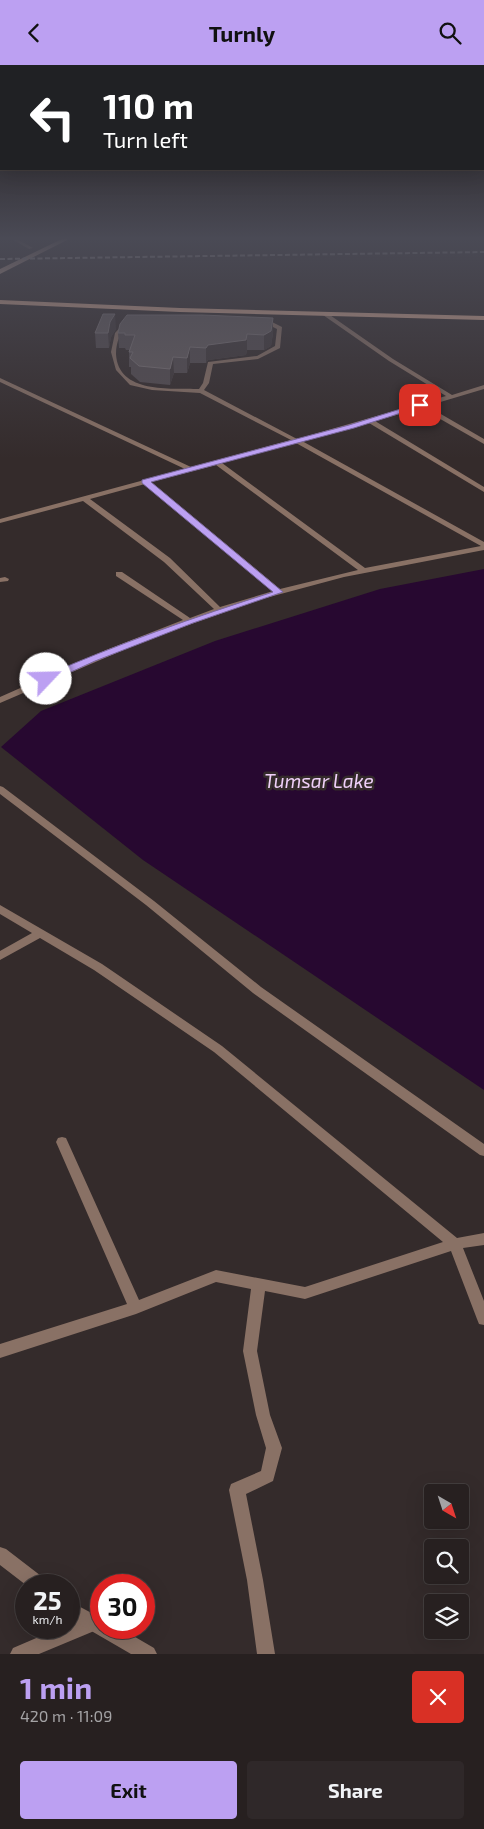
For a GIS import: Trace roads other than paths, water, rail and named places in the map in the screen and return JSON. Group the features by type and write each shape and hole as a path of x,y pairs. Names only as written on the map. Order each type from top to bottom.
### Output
{"main road":[{"path":"222,311 484,318"}],"street":[{"path":"176,318 179,311"},
{"path":"325,314 391,360 450,396"},
{"path":"132,320 122,326 112,351 114,363 124,375 138,386 201,391 335,461 484,547"},
{"path":"201,391 206,383 210,363 258,357 278,347 280,328 270,323 252,322"},
{"path":"0,380 190,469"},
{"path":"0,521 370,421 484,387"},
{"path":"473,390 484,396"},
{"path":"420,405 484,442"},
{"path":"370,421 484,490"},
{"path":"217,462 364,571"},
{"path":"145,481 279,592"},
{"path":"84,498 167,560 220,611"},
{"path":"0,700 92,659 190,621 279,592 364,571 484,547"},
{"path":"119,575 190,621"},
{"path":"0,789 150,903 257,990 484,1151"},
{"path":"0,909 98,967 218,1049 455,1244 484,1319"},
{"path":"0,956 40,933"},
{"path":"62,1142 136,1308"},
{"path":"0,1351 136,1308 216,1276 305,1293 455,1244 484,1239"},
{"path":"259,1284 250,1351 263,1415 274,1448 268,1476 237,1490 255,1580 266,1654"},
{"path":"0,1555 25,1574"},
{"path":"19,1654 90,1624"},
{"path":"120,1639 144,1653"}],"water":[{"name":"Tumsar Lake","path":"484,569 484,1090 143,860 1,747 41,711 215,641 380,589"}]}
